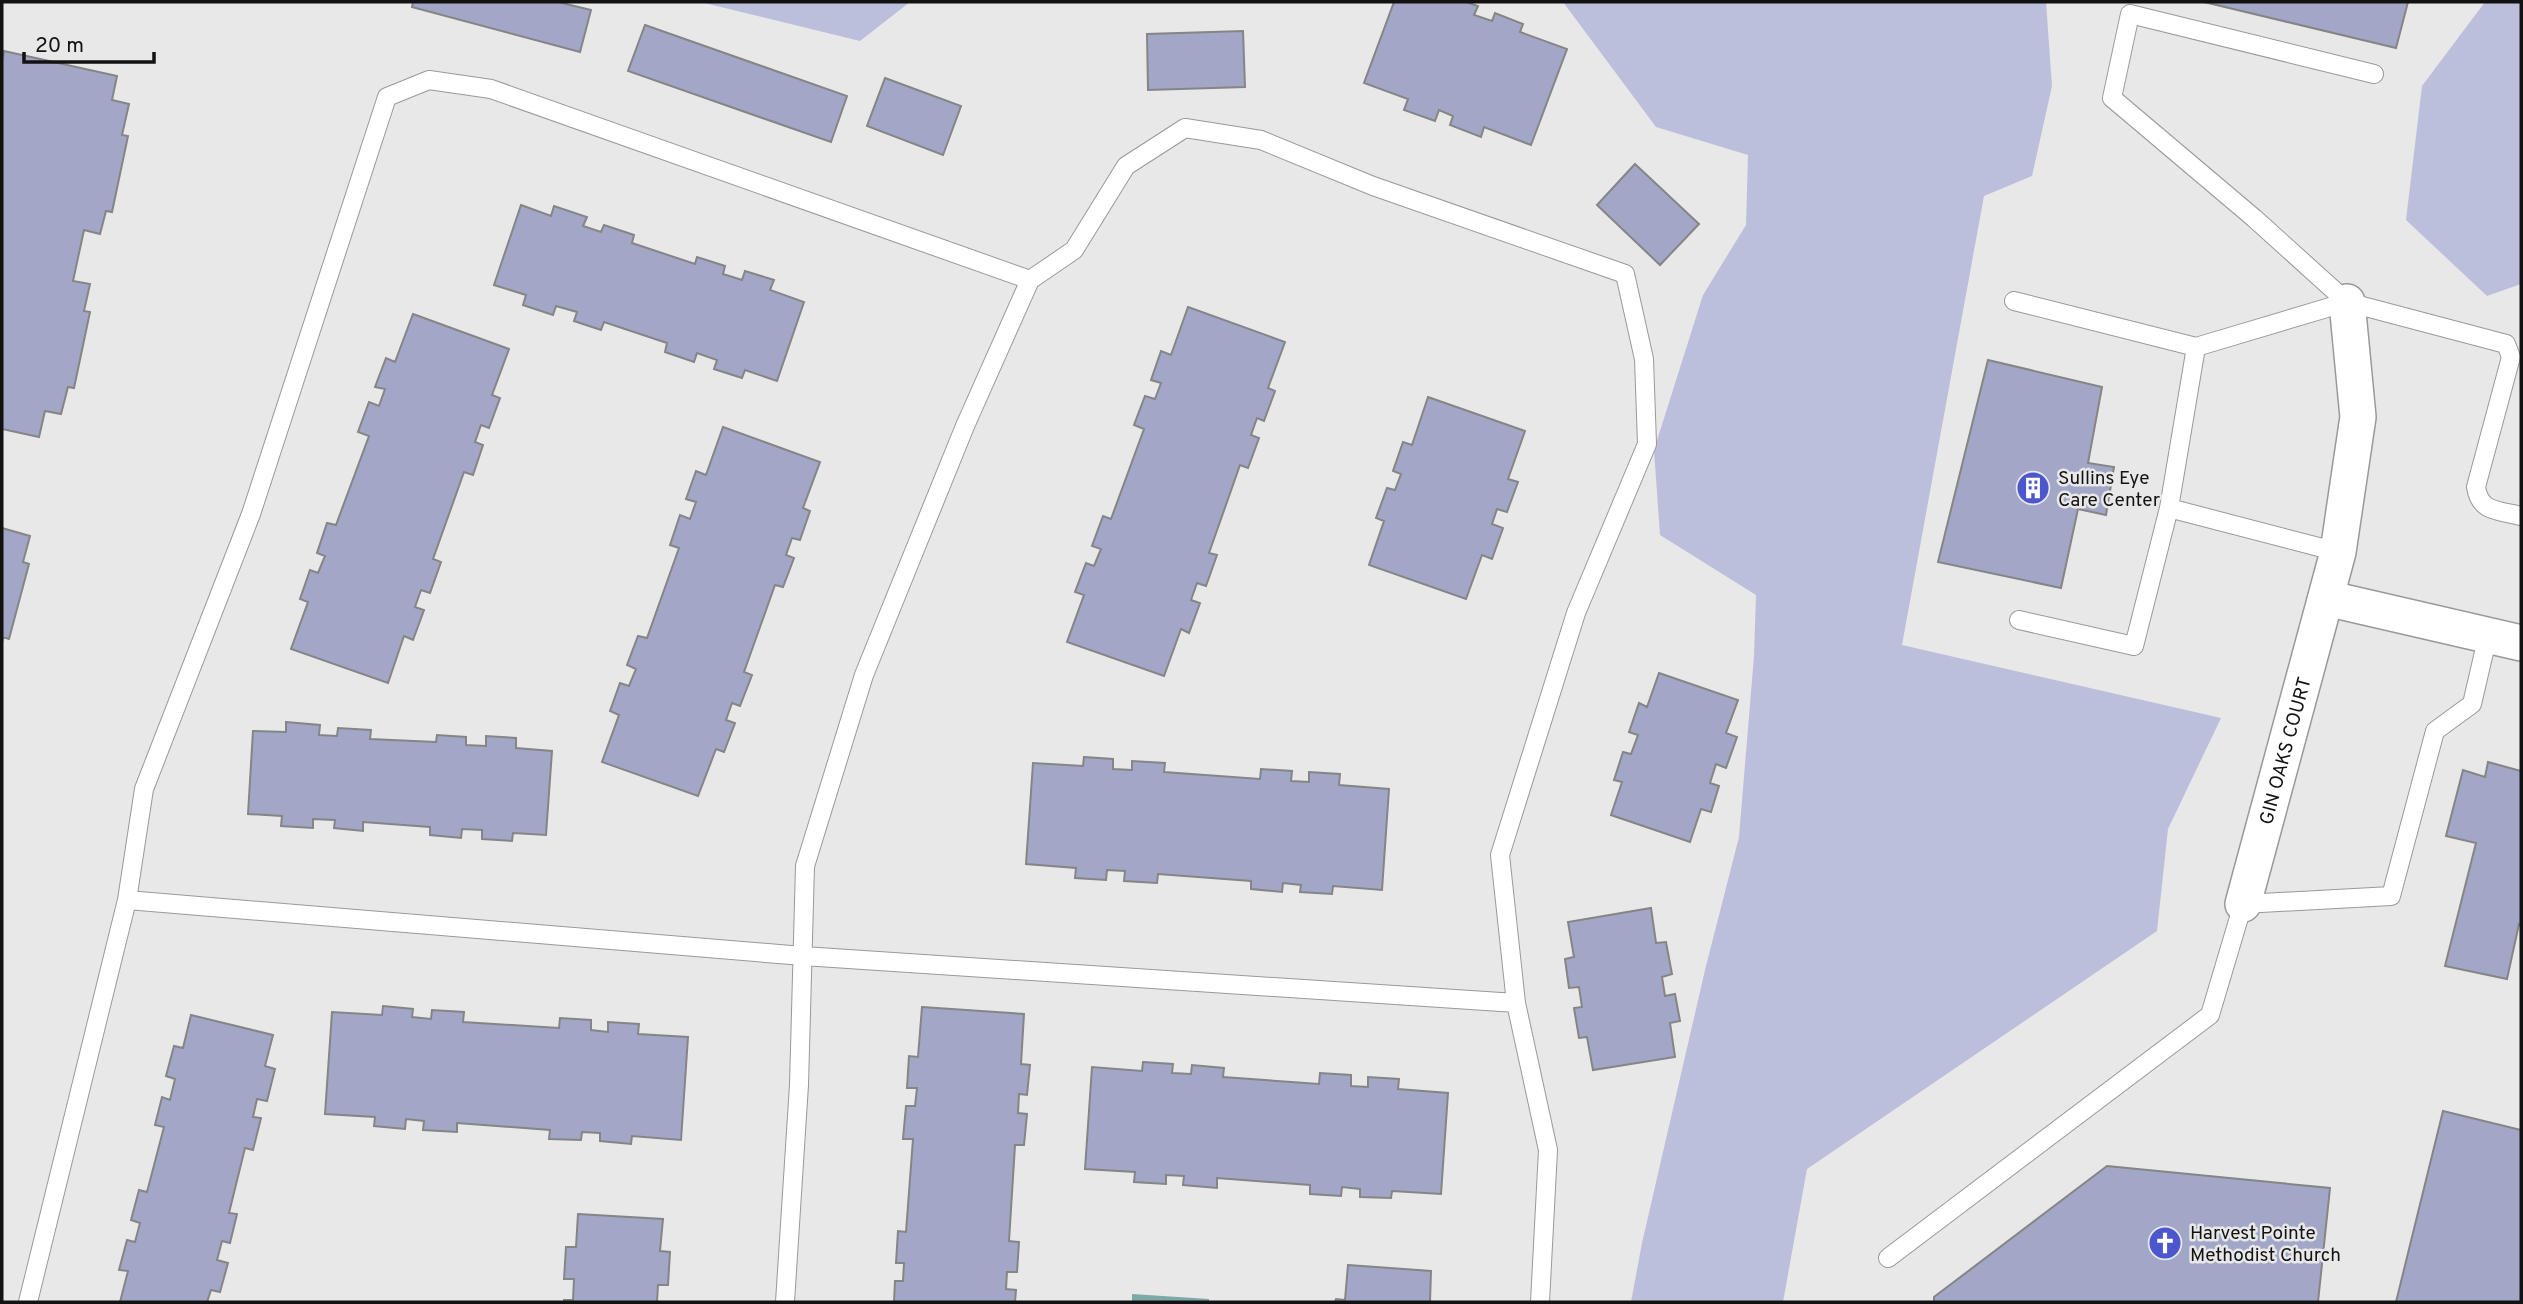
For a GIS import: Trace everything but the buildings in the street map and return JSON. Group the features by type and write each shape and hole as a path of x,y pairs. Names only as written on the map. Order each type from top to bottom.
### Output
{"street":[{"name":"GIN OAKS COURT","path":"2243,904 2338,552 2358,417 2347,302"},
{"path":"2326,598 2505,639"}],"lane":[{"path":"2374,74 2130,14 2112,98 2254,218 2347,302 2506,345 2511,357 2476,487 2478,499 2485,507 2521,516"},
{"path":"28,1302 127,900 144,789 251,514 387,97 429,80 491,89 1030,280"},
{"path":"785,1302 799,1085 806,866 864,675 965,426 1030,280 1074,250 1126,166 1185,128 1261,141 1373,186 1625,274 1644,359 1647,444 1576,613 1500,855 1516,1003 1548,1150 1540,1302"},
{"path":"2014,301 2196,347 2347,302"},
{"path":"2019,620 2134,646 2169,508 2196,347"},
{"path":"2169,508 2338,552"},
{"path":"1888,1258 2210,1015 2243,904 2390,896 2435,732 2472,704 2505,639"},
{"path":"127,900 803,956 1516,1003"}],"shaded area":[{"path":"700,2 910,2 860,41"},
{"path":"1563,2 2046,2 2052,86 2032,176 1984,196 1902,645 2221,718 2168,829 2157,931 1807,1169 1783,1302 1631,1302 1705,970 1739,837 1754,656 1756,595 1660,535 1654,450 1703,295 1746,225 1748,155 1656,127"},
{"path":"2485,2 2521,2 2521,284 2487,296 2406,220 2422,86"},
{"path":"1132,1294 1209,1299 1209,1302 1132,1302"}],"place":[{"name":"Sullins Eye Care Center","path":"2033,488"},
{"name":"Harvest Pointe Methodist Church","path":"2165,1243"}]}
